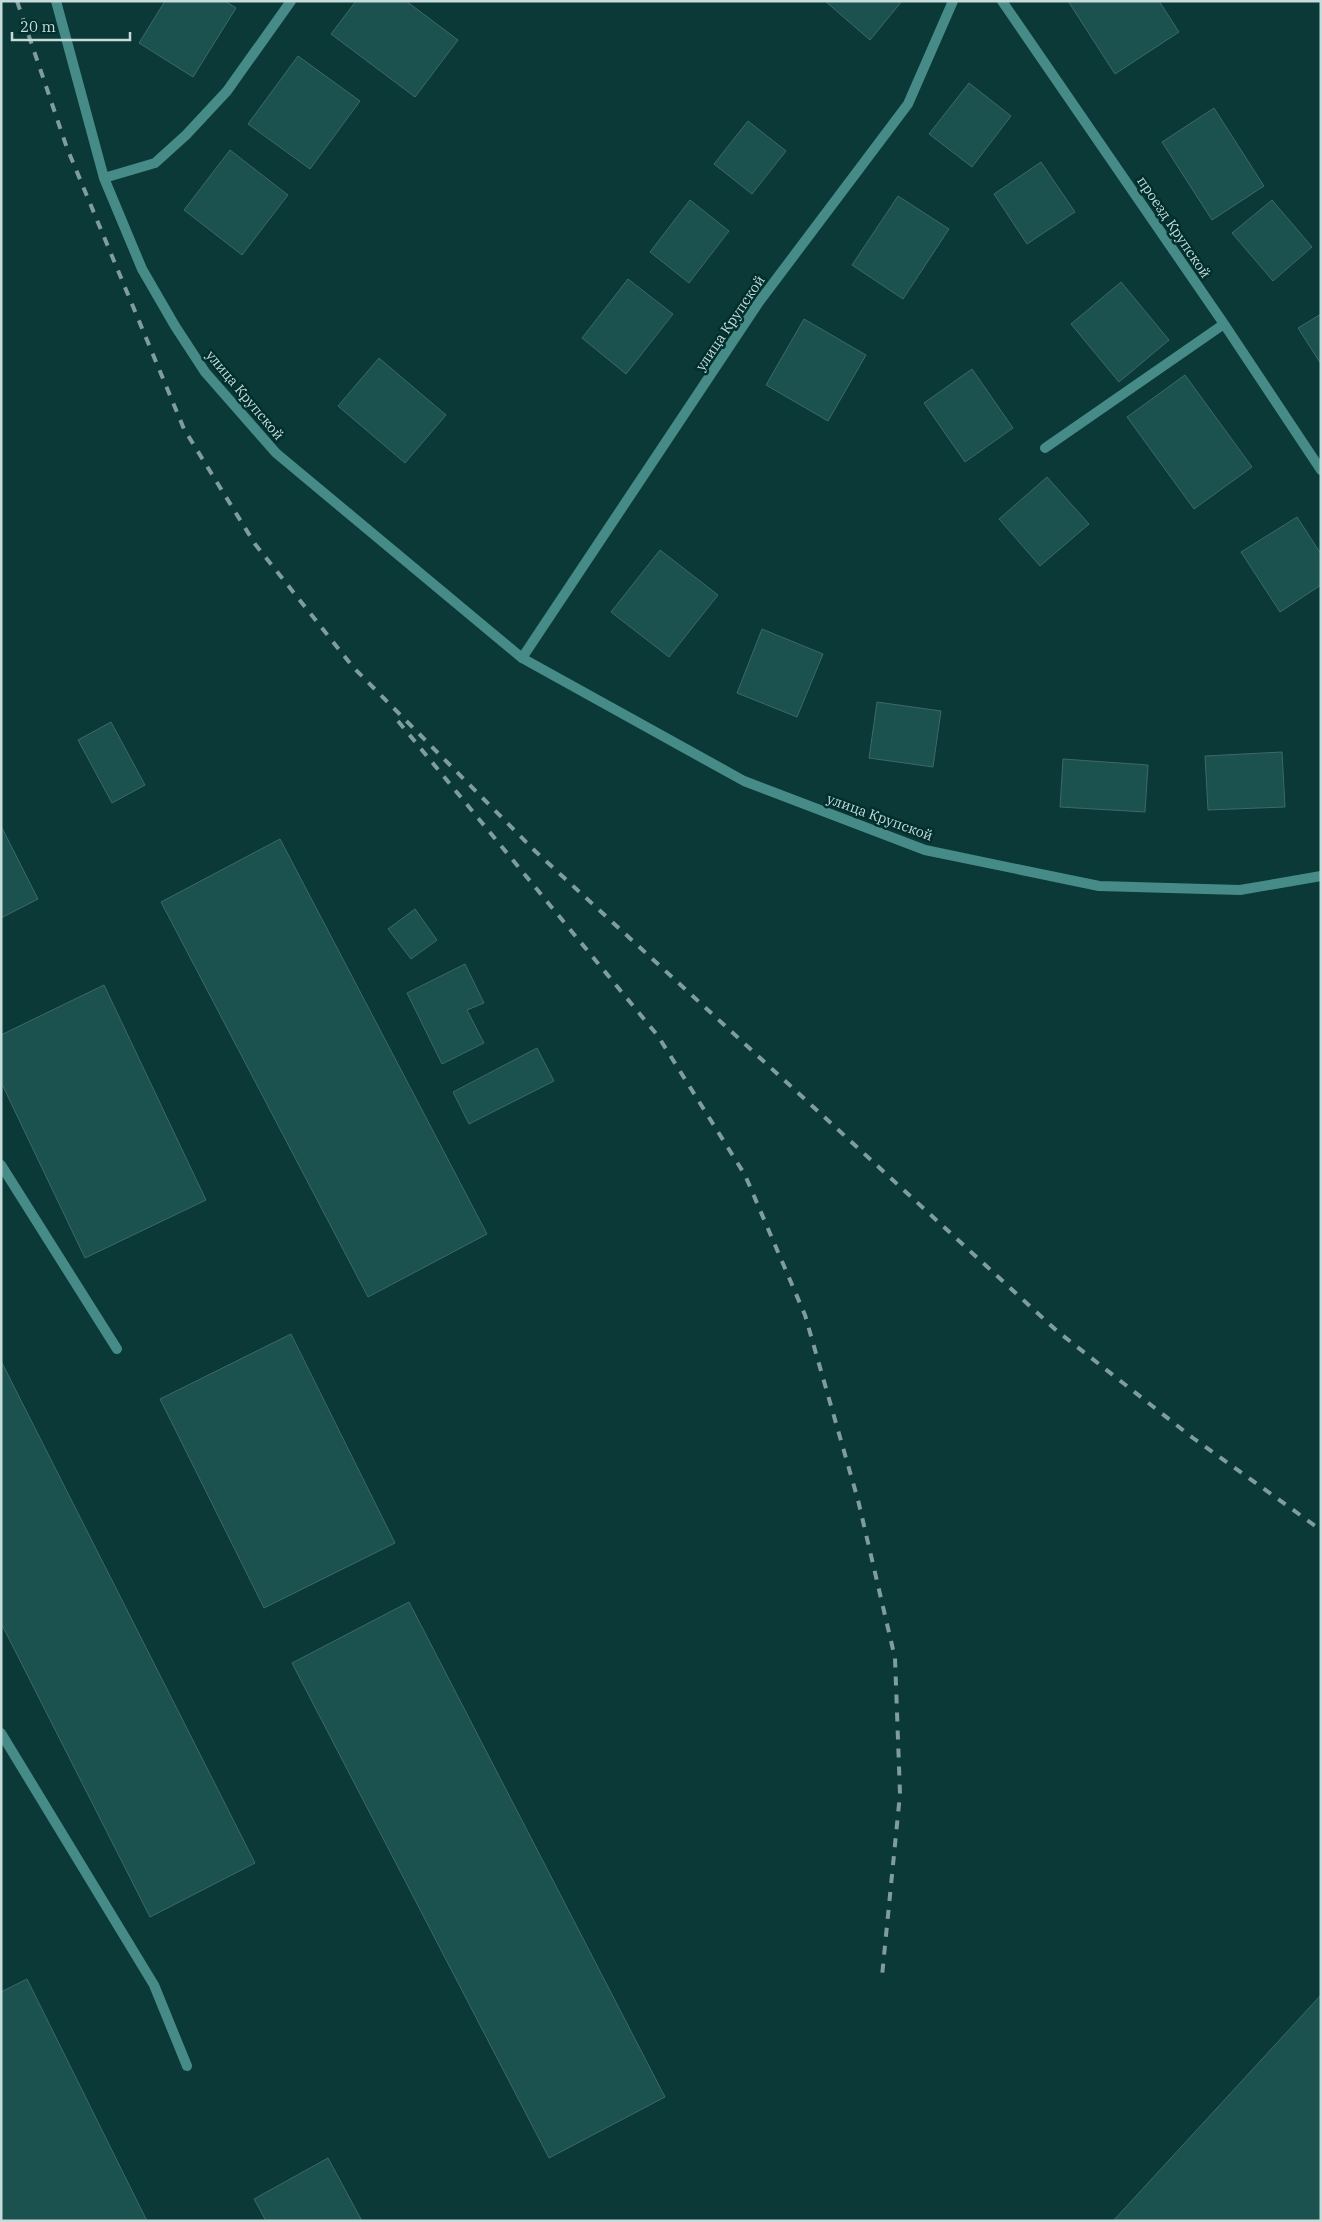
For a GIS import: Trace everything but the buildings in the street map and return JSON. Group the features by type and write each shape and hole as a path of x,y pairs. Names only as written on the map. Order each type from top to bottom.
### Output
{"street":[{"name":"улица Крупской","path":"56,1 104,178 142,269 174,326 205,372 276,453 522,658 744,781 925,850 1099,886 1240,890 1321,876"},
{"path":"104,178 156,163 186,135 227,91 290,1"},
{"name":"улица Крупской","path":"522,658 759,302 908,104 952,1"},
{"name":"проезд Крупской","path":"1002,1 1224,324 1321,470"},
{"path":"1044,448 1224,324"},
{"path":"1,1165 117,1349"},
{"path":"1,1733 154,1985 187,2066"}],"railway":[{"path":"17,1 67,148 184,429 255,544 353,667 535,851 1057,1331 1193,1438 1321,1530"},
{"path":"398,721 658,1036 745,1175 805,1315 858,1500 895,1658 900,1794 882,1976"}]}
